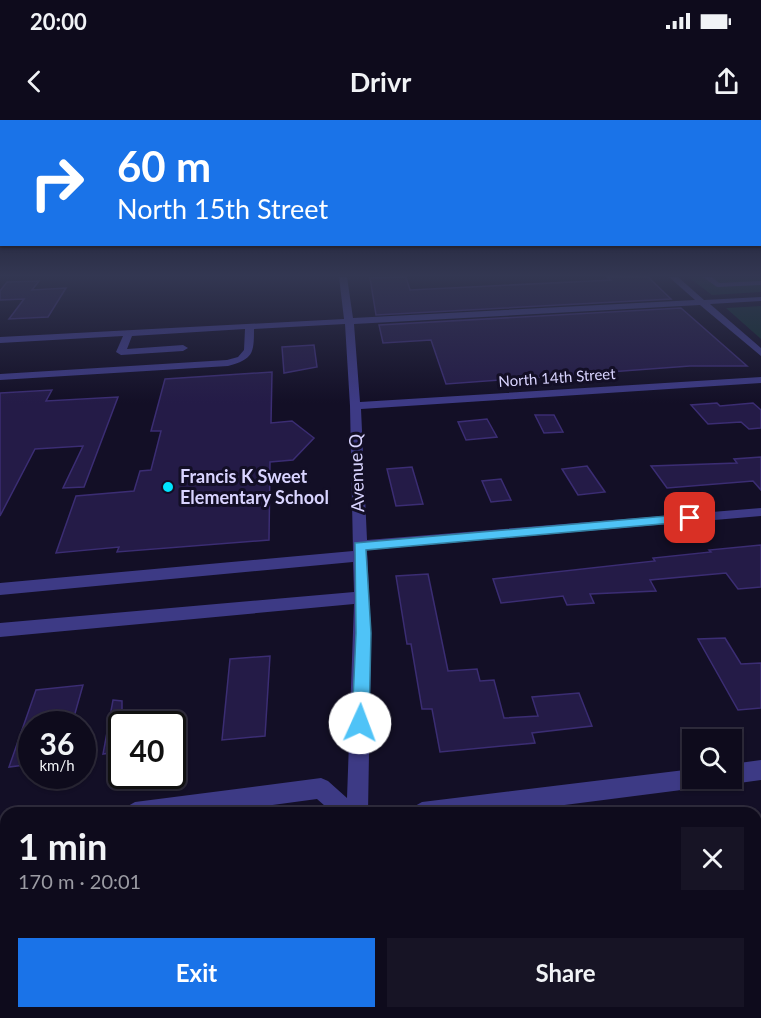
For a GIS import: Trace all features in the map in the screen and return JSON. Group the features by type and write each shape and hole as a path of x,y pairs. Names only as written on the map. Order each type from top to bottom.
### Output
{"street":[{"name":"Avenue Q","path":"349,319 355,406 363,633 357,807"},
{"path":"0,340 407,319"},
{"path":"723,319 761,352"},
{"path":"0,377 228,363 241,358 249,351 250,326"},
{"path":"129,332 121,352 183,348"},
{"name":"North 14th Street","path":"355,406 761,380"},
{"path":"0,589 761,512"},
{"path":"0,630 362,597"},
{"path":"742,773 761,770"},
{"path":"469,807 682,780"},
{"path":"180,807 321,788 342,807"}],"green space":[{"path":"738,319 761,319 761,339"}],"building":[{"path":"487,319 693,319 747,366 690,366 446,384 431,340 383,343 379,325"},
{"path":"314,345 317,367 284,373 282,347"},
{"path":"272,372 271,423 292,421 314,438 293,460 270,462 269,540 117,552 119,547 56,553 76,496 134,491 140,471 151,470 161,431 151,431 165,379"},
{"path":"52,390 46,401 118,397 84,487 63,488 83,446 35,449 0,516 0,393"},
{"path":"717,403 720,406 753,403 761,410 761,428 749,429 741,422 708,424 691,405"},
{"path":"535,415 554,415 563,432 544,433"},
{"path":"487,419 497,437 466,440 458,422"},
{"path":"761,457 761,490 753,481 667,488 651,466 737,463 734,459"},
{"path":"587,466 605,492 578,495 562,469"},
{"path":"412,467 423,504 396,506 387,469"},
{"path":"501,479 511,500 491,502 482,481"},
{"path":"761,545 761,587 738,589 726,573 650,580 656,591 590,594 594,603 567,605 563,596 501,603 493,579 655,561 653,558"},
{"path":"428,574 448,671 477,669 480,681 494,680 504,718 538,716 532,697 579,693 592,726 532,733 535,743 440,752 432,709 422,709 411,644 407,644 396,576"},
{"path":"725,638 741,664 761,663 761,708 738,710 698,639"},
{"path":"270,656 265,736 222,740 230,659"},
{"path":"83,685 76,711 29,711 36,690"},
{"path":"113,700 122,701 122,711 111,711"},
{"path":"108,727 108,753 103,754"},
{"path":"18,741 18,766 9,767"}],"place":[{"name":"Francis K Sweet Elementary School","path":"168,487"}],"route":[{"path":"360,723 363,633 360,546 690,518"}]}
